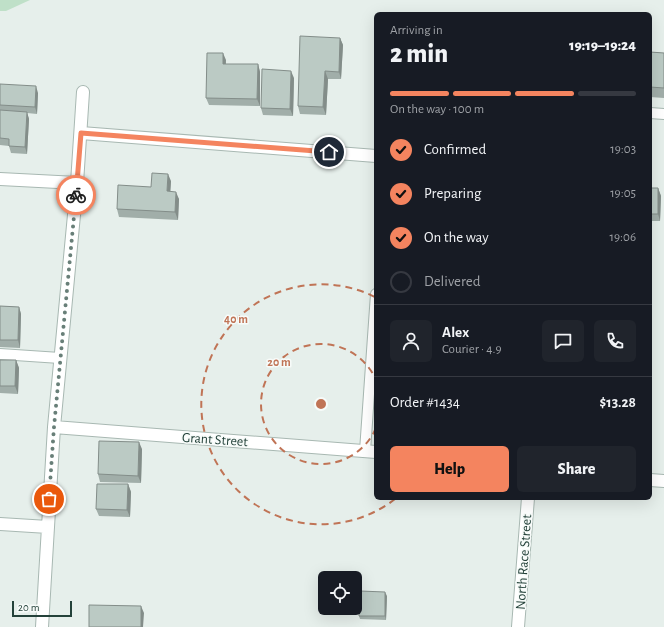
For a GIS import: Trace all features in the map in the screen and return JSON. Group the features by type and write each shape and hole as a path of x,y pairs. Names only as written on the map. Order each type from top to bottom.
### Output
{"street":[{"path":"42,627 54,427 77,183 83,92"},
{"path":"81,133 374,156"},
{"path":"0,178 77,183"},
{"name":"Grant Street","path":"54,427 371,451"},
{"path":"652,480 664,481"},
{"name":"North Race Street","path":"518,627 528,500"},
{"path":"0,524 48,527"}],"lane":[{"path":"652,112 664,114"},
{"path":"0,354 60,358"},
{"path":"371,451 374,357"}],"green space":[{"path":"0,0 30,0 6,11 0,11"}],"building":[{"path":"300,36 340,38 339,72 325,71 323,107 298,106"},
{"path":"652,52 664,53 664,88 652,87"},
{"path":"207,53 223,53 223,64 258,64 257,99 206,98"},
{"path":"262,69 291,71 290,109 261,108"},
{"path":"0,84 36,86 35,107 0,105"},
{"path":"0,110 27,112 25,147 9,146 9,139 0,138"},
{"path":"152,173 168,174 167,191 176,192 175,212 117,209 118,185 151,187"},
{"path":"652,188 658,188 658,214 652,214"},
{"path":"0,306 19,307 18,340 0,340"},
{"path":"0,360 16,360 15,386 0,386"},
{"path":"99,441 139,442 138,476 98,474"},
{"path":"97,484 128,484 127,510 96,509"},
{"path":"362,591 385,592 385,616 359,616 362,615"},
{"path":"89,605 141,606 141,627 89,627"}],"way so far":[{"path":"49,499 54,427 76,195"}],"route":[{"path":"76,195 81,133 329,152"}]}
